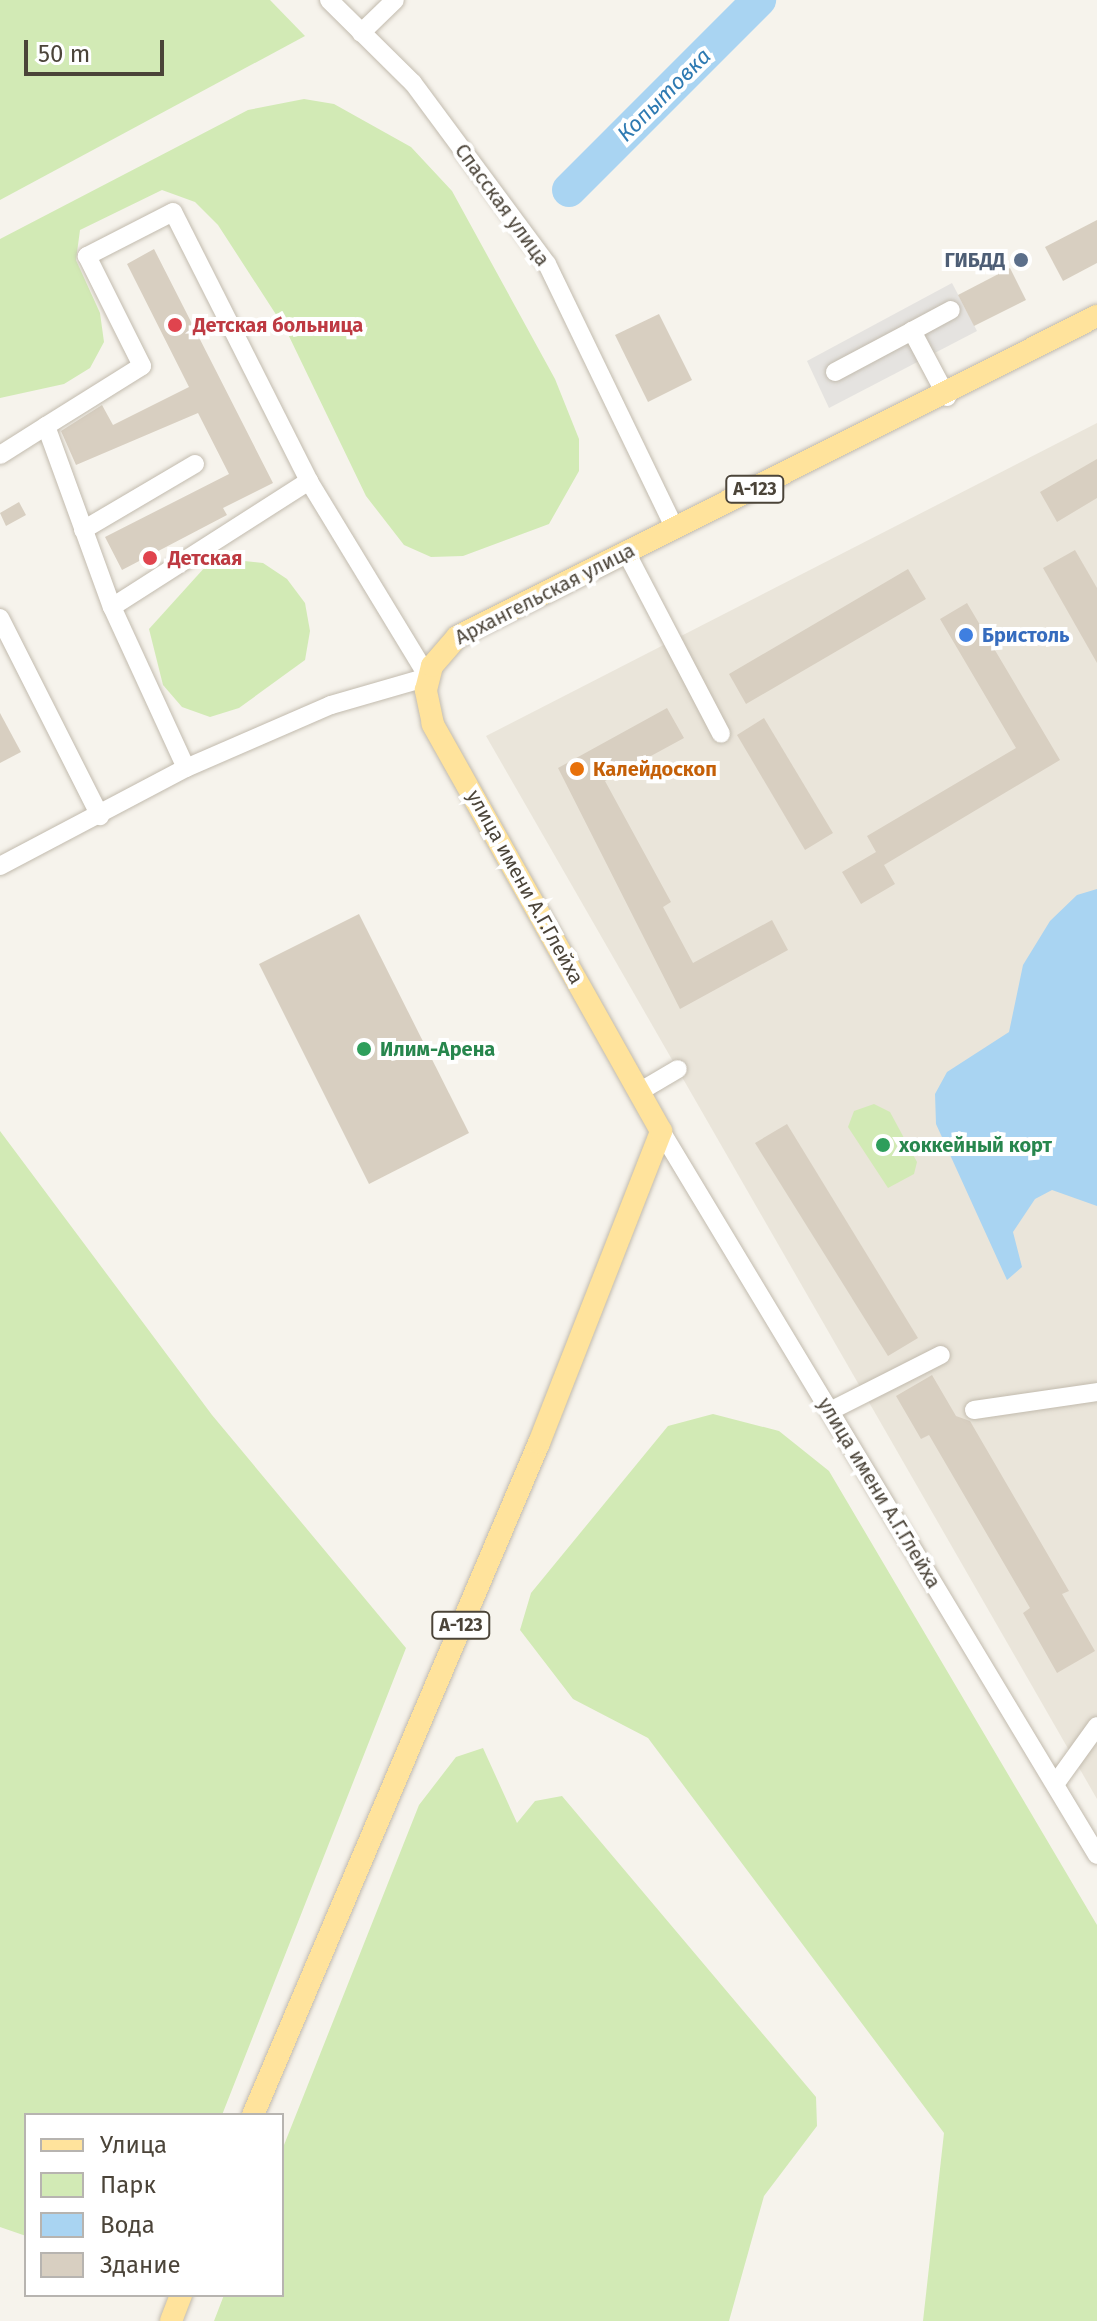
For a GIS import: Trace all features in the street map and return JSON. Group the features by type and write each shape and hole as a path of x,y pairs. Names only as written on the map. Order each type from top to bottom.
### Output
{"main road":[{"name":"Архангельская улица","path":"428,677 457,637 674,527 947,397 1097,316"},
{"name":"улица имени А.Г.Глейха","path":"428,677 433,724 661,1131"},
{"name":"А-123","path":"254,2113 539,1443 661,1131"},
{"path":"171,2321 180,2297"}],"street":[{"name":"Спасская улица","path":"329,0 413,83 547,264 674,527"},
{"path":"361,33 395,0"},
{"path":"0,455 142,366 87,256 173,212 309,481 428,677 331,705 186,768 0,866"},
{"path":"835,372 951,310"},
{"path":"912,331 947,397"},
{"path":"46,426 112,607 186,768"},
{"path":"83,530 195,464"},
{"path":"112,607 309,481"},
{"path":"626,552 721,734"},
{"path":"0,618 100,816"},
{"path":"639,1092 678,1069"},
{"name":"улица имени А.Г.Глейха","path":"661,1131 1097,1855"},
{"path":"830,1411 941,1355"},
{"path":"974,1410 1097,1392"},
{"path":"1056,1783 1097,1726"}],"shaded area":[{"path":"952,283 977,331 829,408 807,361"},
{"path":"1097,423 1097,1799 486,736"}],"green space":[{"path":"0,0 270,0 305,36 0,200"},
{"path":"304,99 334,104 411,147 452,191 555,379 579,439 579,471 549,524 463,556 431,557 404,545 366,496 286,330 218,225 195,202 162,190 80,230 76,260 100,313 104,342 90,368 64,384 0,398 0,239 248,110"},
{"path":"235,560 263,563 287,579 305,603 310,631 305,660 239,708 210,717 182,707 163,685 149,629 206,566"},
{"name":"хоккейный корт","path":"874,1104 890,1112 917,1162 914,1174 888,1188 848,1127 854,1111"},
{"path":"0,1131 212,1415 406,1648 223,2113 24,2113 24,2235 0,2227"},
{"path":"713,1414 779,1431 829,1471 1097,1925 1097,2321 923,2321 944,2133 648,1738 573,1699 520,1630 531,1593 668,1426"},
{"path":"483,1748 517,1823 535,1801 562,1796 816,2097 817,2126 764,2196 729,2321 214,2321 223,2297 284,2297 284,2145 419,1805 456,1757"}],"water":[{"path":"1097,889 1097,1206 1052,1190 1035,1199 1013,1232 1022,1267 1007,1280 936,1124 935,1094 947,1072 1009,1032 1023,965 1050,921 1077,895"}],"building":[{"path":"1097,220 1097,263 1063,281 1045,247"},
{"name":"Детская больница","path":"154,249 273,483 223,508 227,515 122,570 105,537 229,474 198,413 76,465 61,431 102,405 113,425 189,387 127,264"},
{"path":"1010,268 1026,300 974,326 958,295"},
{"path":"659,314 692,380 648,402 615,335"},
{"path":"1097,459 1097,498 1057,522 1040,492"},
{"path":"19,502 26,515 6,526 0,513"},
{"path":"1075,550 1097,588 1097,663 1043,568"},
{"path":"908,569 926,599 746,704 729,674"},
{"path":"967,603 1060,760 884,865 895,884 861,904 842,872 876,852 867,836 1016,748 940,619"},
{"path":"667,708 684,738 605,781 671,902 663,907 693,963 772,920 788,950 680,1009 558,768"},
{"path":"0,713 21,752 0,763"},
{"path":"764,718 833,833 805,850 737,735"},
{"name":"Илим-Арена","path":"359,914 469,1133 369,1184 259,964"},
{"path":"787,1124 918,1338 888,1356 755,1143"},
{"path":"932,1375 956,1416 970,1421 1069,1591 1062,1594 1095,1651 1057,1673 1023,1613 1030,1608 929,1435 921,1439 896,1396"}],"waterway":[{"name":"Копытовка","path":"569,190 759,0"}],"place":[{"name":"ГИБДД","path":"1021,260"},
{"name":"Детская больница","path":"175,325"},
{"name":"Детская","path":"150,558"},
{"name":"Бристоль","path":"966,635"},
{"name":"Калейдоскоп","path":"577,769"},
{"name":"Илим-Арена","path":"364,1049"},
{"name":"хоккейный корт","path":"883,1145"}]}
